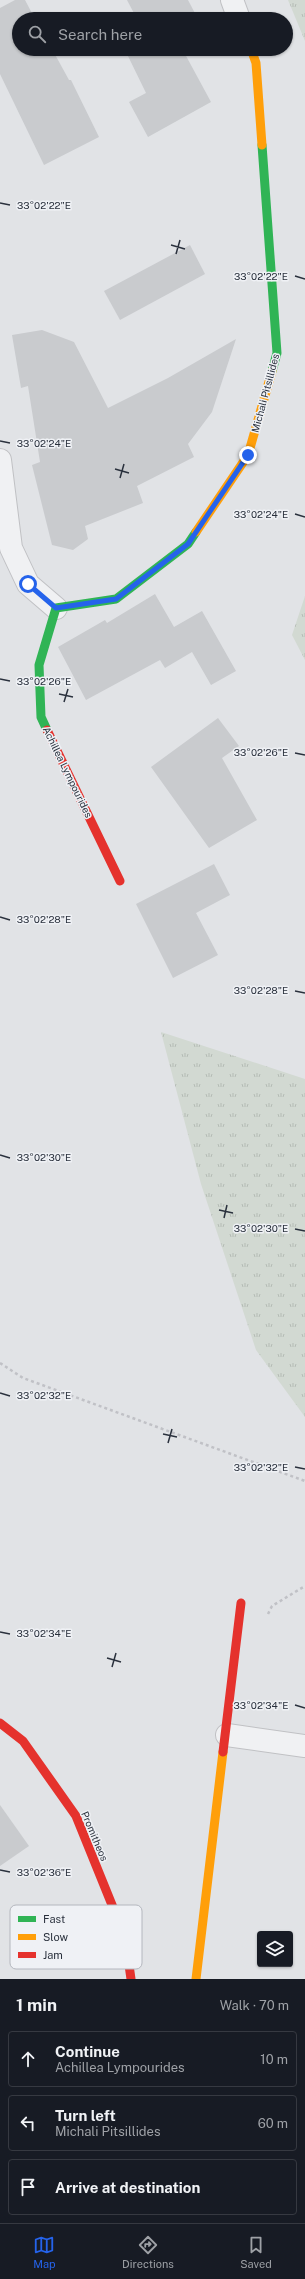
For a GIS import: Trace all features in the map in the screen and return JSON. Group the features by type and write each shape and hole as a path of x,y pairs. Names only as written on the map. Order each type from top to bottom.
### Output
{"street":[{"path":"232,0 236,12"},
{"name":"Michali Pitsillides","path":"56,608 116,599 188,544 248,455 277,352 256,63 254,56"},
{"path":"0,460 11,548 28,584 56,608"},
{"name":"Achillea Lympourides","path":"56,608 39,665 41,717 120,881"},
{"path":"196,1979 227,1735 241,1603"},
{"name":"Promitheos","path":"0,1723 23,1741 76,1816 112,1905"},
{"path":"227,1735 305,1746"},
{"name":"Promitheos","path":"130,1969 131,1979"}],"path":[{"path":"0,1363 24,1378 305,1481"}],"green space":[{"path":"288,0 305,0 305,41 293,12"},
{"path":"305,596 305,660 292,635"},
{"path":"161,1032 305,1079 305,1417 256,1350 201,1184"}],"building":[{"path":"15,0 25,0 31,12 12,12 12,56 56,56 69,80 71,80 99,137 44,165 0,74 0,8"},
{"path":"127,0 188,0 194,12 133,12"},
{"path":"128,56 186,56 211,102 148,137 129,102 146,93"},
{"path":"190,245 205,274 120,320 104,291"},
{"path":"42,330 74,342 108,408 168,378 236,339 212,412 188,444 194,457 137,486 143,503 85,526 88,539 73,550 52,545 32,465 40,462 28,386 21,388 12,335"},
{"path":"155,594 174,627 202,611 236,671 211,685 192,652 165,668 160,660 86,700 58,647 105,620 107,623"},
{"path":"218,718 239,746 222,758 257,820 209,848 151,767"},
{"path":"214,864 230,895 196,913 218,955 173,978 136,904"},
{"path":"0,1805 29,1846 0,1866"}],"traffic: fast":[{"path":"262,145 277,353 272,371"},
{"path":"47,730 41,717 39,665 56,608 116,599 188,544 196,532"}],"traffic: slow":[{"path":"254,56 256,63 262,145"},
{"path":"196,532 248,455 272,371"},
{"path":"196,1979 223,1752"}],"traffic: jam":[{"path":"47,730 120,881"},
{"path":"223,1752 241,1603"},
{"path":"0,1723 23,1741 76,1816 112,1905"},
{"path":"130,1969 131,1979"}],"route":[{"path":"28,584 56,608 116,599 188,544 248,455"}]}
